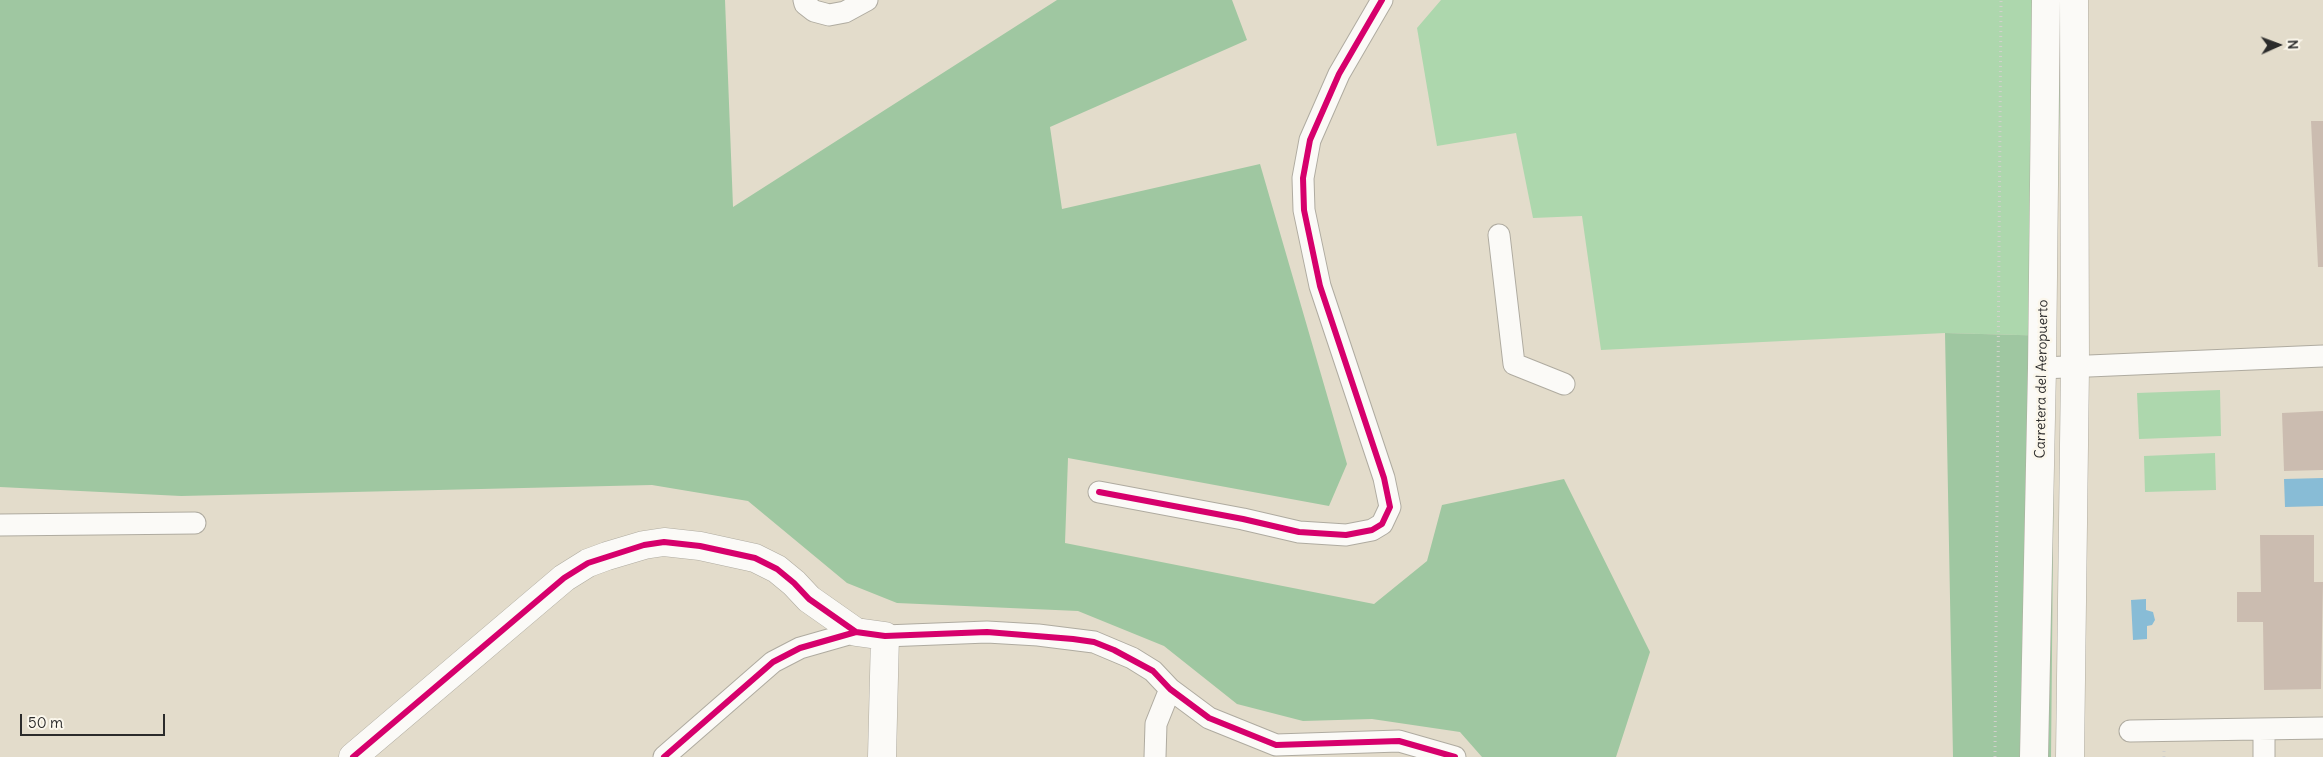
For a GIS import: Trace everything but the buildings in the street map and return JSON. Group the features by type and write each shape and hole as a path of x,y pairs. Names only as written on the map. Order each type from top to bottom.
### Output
{"main road":[{"name":"Carretera del Aeropuerto","path":"2034,757 2042,368 2046,0"},
{"path":"2070,757 2075,367 2074,0"},
{"path":"353,757 564,578 588,563 644,545 664,542 700,546 755,558 777,569 809,599 856,632 886,636 882,757"},
{"path":"2035,707 2071,708"}],"street":[{"path":"804,0 804,4 814,11 829,15 845,12 867,0"},
{"path":"1099,492 1243,519 1299,532 1346,535 1372,530 1382,524 1390,507 1384,478 1320,286 1304,210 1303,178 1310,140 1339,74 1382,0"},
{"path":"1499,235 1514,364 1564,384"},
{"path":"2042,368 2323,356"},
{"path":"0,525 195,523"},
{"path":"664,757 773,662 800,648 856,632"},
{"path":"886,636 987,632 1038,635 1094,642 1132,658 1153,671 1170,689 1208,718 1276,745 1399,741 1455,757"},
{"path":"1155,757 1156,724 1170,689"},
{"path":"2130,732 2323,728"},
{"path":"2264,729 2264,757"}],"path":[{"path":"1995,757 2001,0"}],"green space":[{"path":"0,0 725,0 733,207 1057,0 1232,0 1247,40 1050,127 1062,209 1260,164 1347,464 1329,506 1068,458 1065,543 1374,604 1427,561 1442,505 1564,479 1650,652 1616,757 1482,757 1460,732 1372,719 1303,721 1237,704 1164,646 1078,611 897,603 847,583 748,501 652,485 181,496 0,487"},
{"path":"1441,0 2062,0 2055,336 1945,333 1601,350 1582,216 1533,218 1516,133 1437,146 1417,28"},
{"path":"1945,333 2055,336 2051,757 1953,757"},
{"path":"2220,390 2221,436 2139,439 2137,393"},
{"path":"2215,453 2216,490 2145,492 2144,456"}],"water":[{"path":"2323,478 2323,506 2285,507 2284,479"},
{"path":"2146,599 2146,610 2153,612 2155,620 2152,625 2147,626 2147,639 2133,640 2131,600"}],"cycle path":[{"path":"1099,492 1243,519 1299,532 1346,535 1372,530 1382,524 1390,507 1384,478 1320,286 1304,210 1303,178 1310,140 1339,74 1382,0"},
{"path":"353,757 564,578 588,563 644,545 664,542 700,546 755,558 777,569 809,599 856,632"},
{"path":"664,757 773,662 800,648 856,632 885,636 987,632 1094,642 1114,650 1153,671 1170,689 1209,718 1276,745 1399,741 1455,757"}]}
